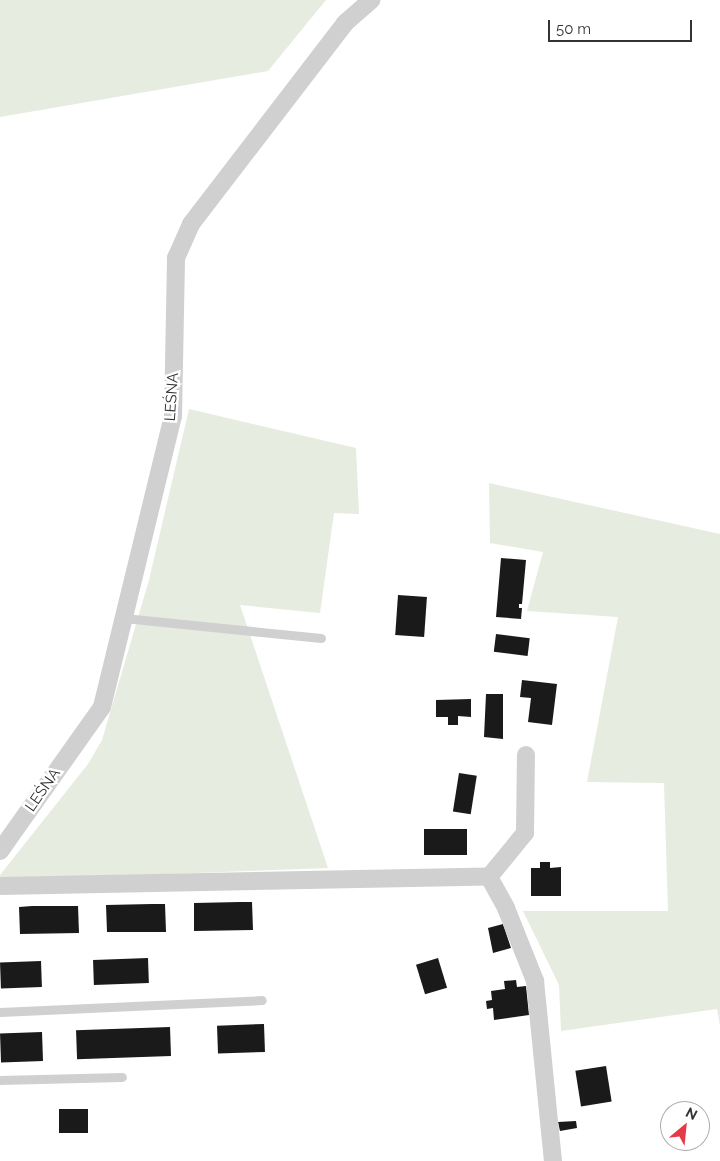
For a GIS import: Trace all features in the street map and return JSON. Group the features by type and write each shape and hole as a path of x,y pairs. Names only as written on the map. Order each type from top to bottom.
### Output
{"street":[{"name":"LEŚNA","path":"0,851 102,707 173,416 176,258 192,224 345,23 371,0"},
{"path":"489,878 525,833 526,755"},
{"path":"0,886 489,878"},
{"path":"489,878 506,908 535,981 553,1161"}],"lane":[{"path":"124,618 321,638"},
{"path":"0,1012 262,1000"},
{"path":"0,1080 122,1077"}],"shaded area":[{"path":"0,0 326,0 268,71 0,117"},
{"path":"189,409 356,448 359,514 334,513 320,613 240,605 328,868 0,880 0,875 88,764 102,740 149,580"},
{"path":"489,483 720,534 720,1026 717,1009 561,1031 559,985 523,911 668,911 664,783 587,782 618,617 527,611 543,552 490,543"}],"building":[{"path":"501,558 526,560 522,604 519,604 519,608 522,608 521,619 496,617"},
{"path":"398,595 427,597 424,637 395,635"},
{"path":"496,634 530,638 528,656 494,652"},
{"path":"522,680 557,684 552,725 528,722 531,698 520,697"},
{"path":"486,694 503,694 503,739 484,737"},
{"path":"471,699 471,717 458,716 458,725 448,725 448,717 436,717 436,700"},
{"path":"459,773 477,776 471,814 453,812"},
{"path":"424,829 467,829 467,855 424,855"},
{"path":"540,862 550,862 550,868 561,867 561,896 531,896 531,868 540,868"},
{"path":"252,902 253,930 194,931 194,903"},
{"path":"165,904 166,932 107,932 106,905"},
{"path":"78,906 79,933 20,934 19,907"},
{"path":"503,924 511,948 493,953 488,928"},
{"path":"148,958 149,983 94,985 93,960"},
{"path":"438,958 447,988 425,994 416,965"},
{"path":"41,961 42,987 1,988 0,962"},
{"path":"516,980 517,987 526,986 529,1015 494,1020 493,1008 487,1009 486,1001 492,1000 491,991 505,989 504,981"},
{"path":"264,1024 265,1052 218,1054 217,1026"},
{"path":"170,1027 171,1056 77,1059 76,1030"},
{"path":"42,1032 43,1061 1,1062 0,1033"},
{"path":"606,1066 612,1102 581,1106 575,1071"},
{"path":"59,1109 88,1109 88,1133 59,1133"},
{"path":"576,1121 577,1128 560,1131 558,1122"}]}
